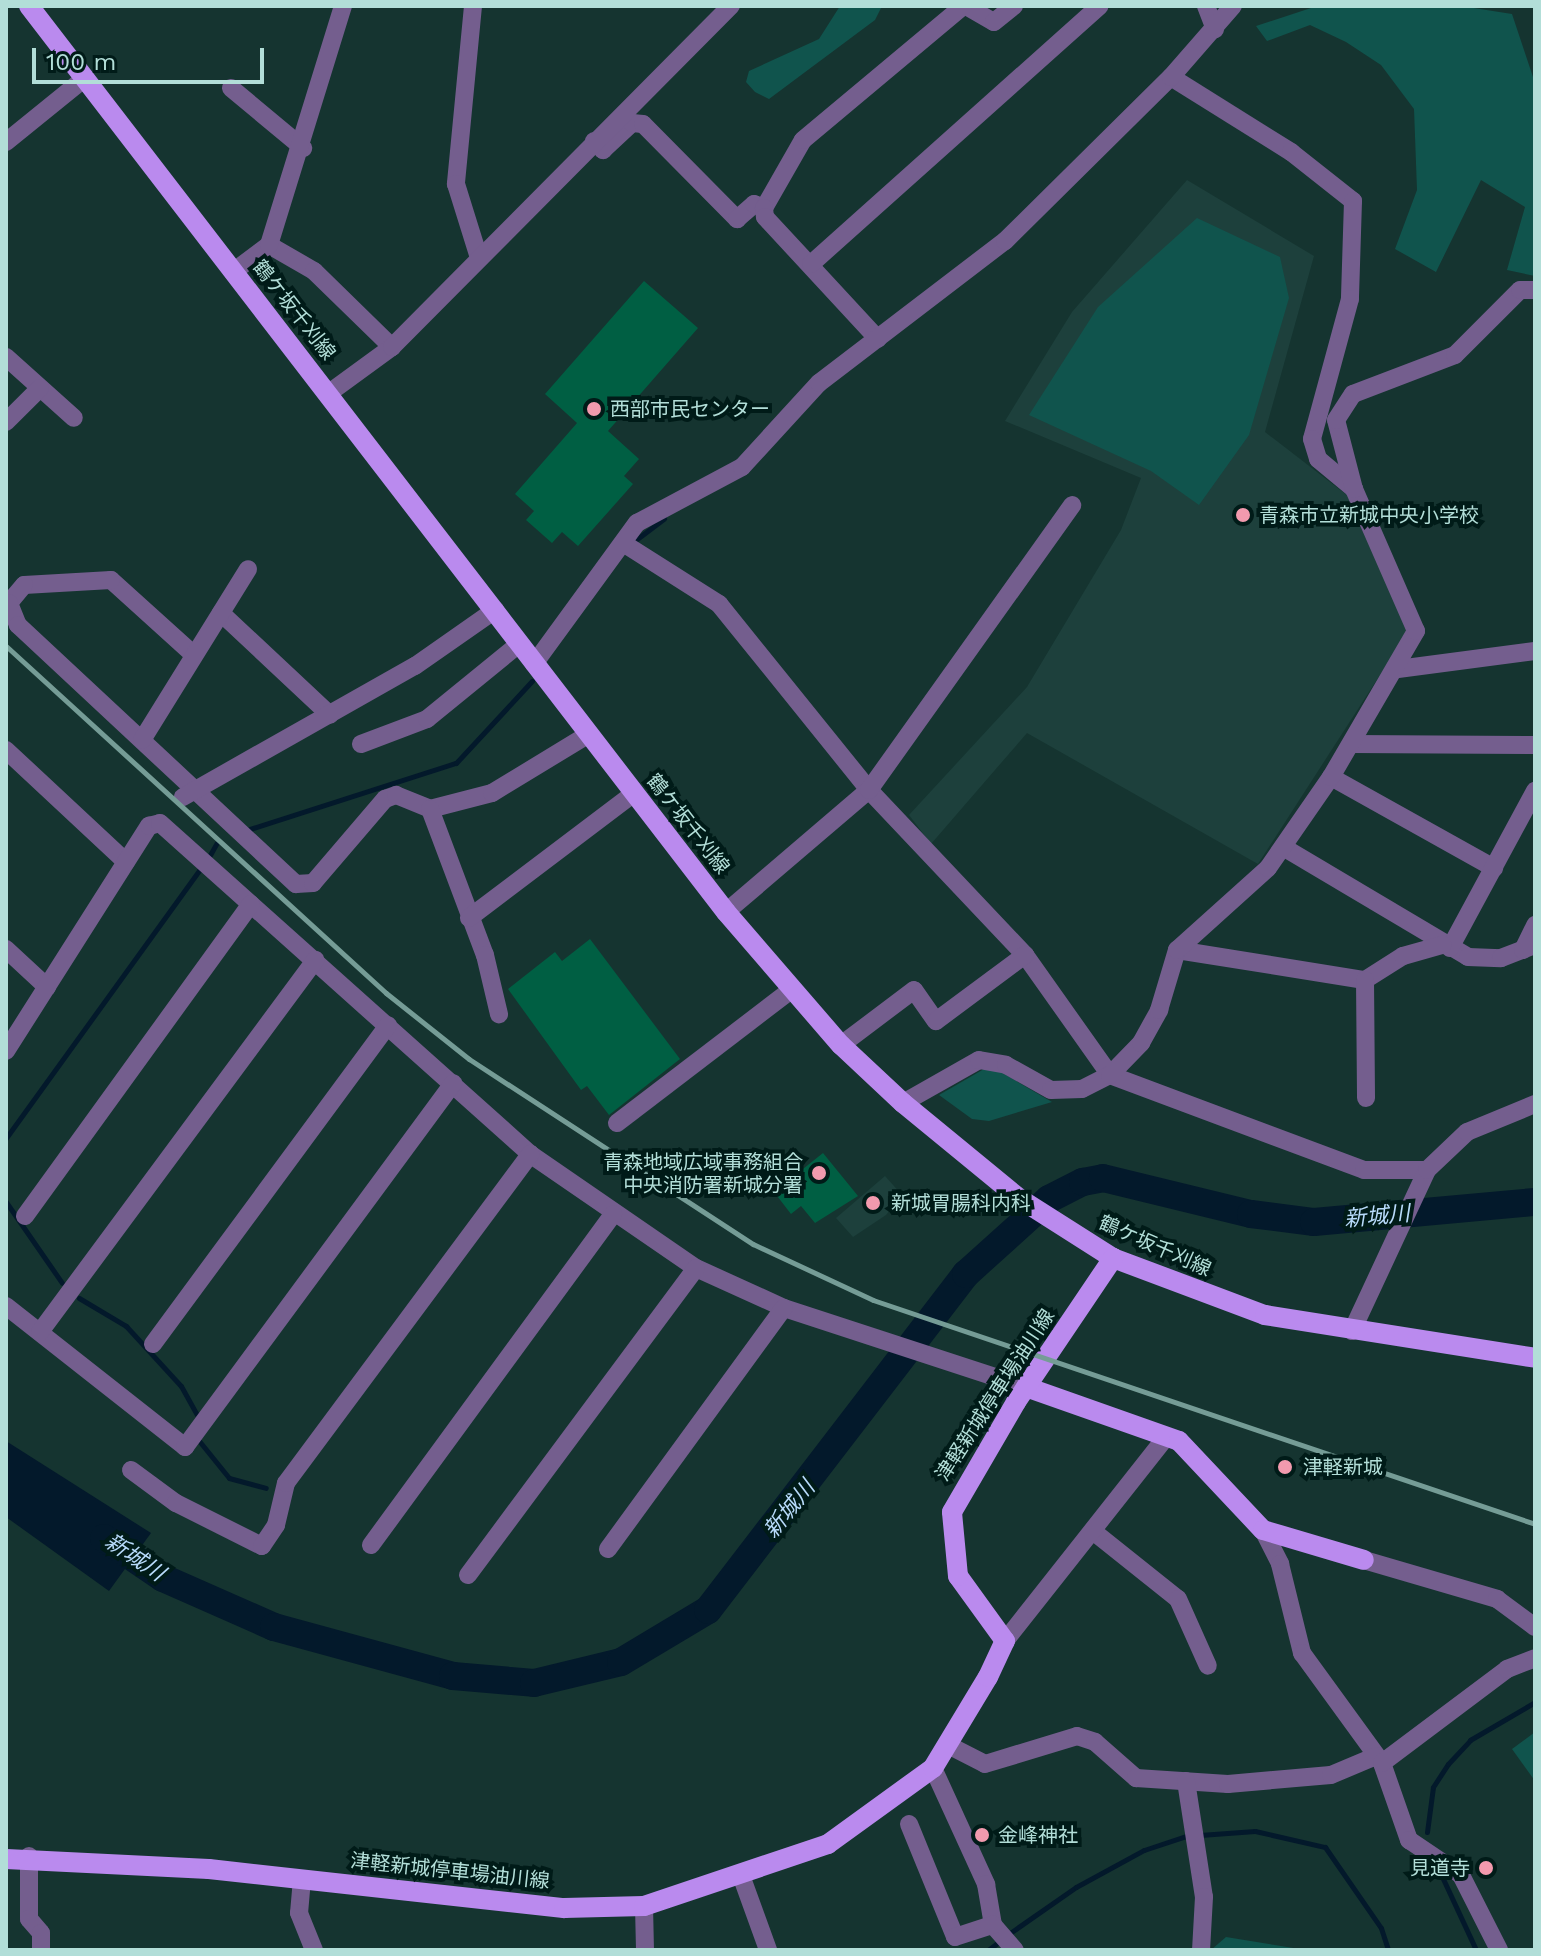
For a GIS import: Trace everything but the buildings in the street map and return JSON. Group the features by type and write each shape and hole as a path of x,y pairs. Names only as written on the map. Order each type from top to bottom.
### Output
{"main road":[{"name":"鶴ケ坂千刈線","path":"29,6 726,912 841,1045 903,1103 969,1161 1075,1236 1113,1258 1265,1315 1535,1358"},
{"name":"津軽新城停車場油川線","path":"6,1859 29,1856 302,1879 475,1902 644,1906 742,1878 828,1844 933,1768 950,1746 1005,1641 958,1576 950,1534 959,1493 1113,1258"},
{"path":"1026,1387 1167,1436 1197,1455 1263,1530 1364,1560"}],"street":[{"path":"233,272 269,245 303,148 343,6"},
{"path":"473,6 456,184 479,258"},
{"path":"329,393 392,347 731,6"},
{"path":"878,339 765,217 764,208 803,140 964,6 994,22 1014,6"},
{"path":"811,264 1100,6"},
{"path":"1206,6 1215,29"},
{"path":"534,664 637,523 742,467 819,383 1005,241 1171,77 1233,6"},
{"path":"1171,77 1291,152 1353,201 1350,299 1312,439 1318,459 1354,489"},
{"path":"6,142 85,78"},
{"path":"231,88 303,148"},
{"path":"594,141 603,150 632,123 643,124 729,217 737,219 754,204 764,208"},
{"path":"269,245 314,271 392,347"},
{"path":"903,1103 979,1060 1006,1065 1064,1093 1110,1075 1150,1030 1177,950 1268,868 1331,777 1398,669 1416,631 1413,612 1354,489 1336,420 1353,394 1455,355 1520,290 1535,290"},
{"path":"6,357 74,418"},
{"path":"6,422 40,388"},
{"path":"726,912 869,790 1072,505"},
{"path":"623,543 719,604 869,790 1025,955 1110,1075 1364,1170 1424,1174"},
{"path":"142,740 248,569"},
{"path":"194,655 111,580 24,585 9,603 18,625 142,740 184,797 296,884 313,883 385,799 396,795 430,809 504,787 589,734"},
{"path":"6,1051 149,826 160,823 184,797 330,715 495,610"},
{"path":"221,613 330,715"},
{"path":"361,744 427,719 519,644"},
{"path":"1398,669 1535,651"},
{"path":"1351,744 1535,745"},
{"path":"6,750 126,862"},
{"path":"1331,777 1494,868"},
{"path":"1177,950 1365,980 1403,956 1446,946 1494,868 1535,791"},
{"path":"469,918 634,793"},
{"path":"430,809 499,1014"},
{"path":"160,823 530,1154 613,1214 696,1268 784,1308 841,1322 1026,1387"},
{"path":"1283,847 1446,946 1479,959 1529,948 1535,925"},
{"path":"25,1216 251,904"},
{"path":"6,949 47,987"},
{"path":"841,1045 914,990 936,1021 1025,955"},
{"path":"40,1332 315,960"},
{"path":"1365,980 1366,1098"},
{"path":"617,1123 791,990"},
{"path":"153,1344 388,1025"},
{"path":"6,1306 185,1447 453,1083"},
{"path":"1352,1331 1424,1174 1467,1132 1535,1104"},
{"path":"131,1470 176,1503 262,1546 276,1525 286,1483 530,1154"},
{"path":"371,1545 613,1214"},
{"path":"468,1575 696,1268"},
{"path":"608,1549 784,1308"},
{"path":"1005,1641 1167,1436"},
{"path":"1263,1530 1280,1564 1302,1653 1379,1760 1400,1826 1422,1851 1461,1875 1499,1950"},
{"path":"1094,1532 1178,1599 1208,1666"},
{"path":"1364,1560 1497,1599 1535,1627"},
{"path":"950,1746 985,1764 1077,1736 1095,1742 1136,1778 1281,1782 1331,1775 1379,1760 1507,1669 1535,1658"},
{"path":"933,1768 986,1884 993,1925 1015,1950"},
{"path":"1186,1781 1204,1897 1201,1950"},
{"path":"909,1824 955,1937 993,1925"},
{"path":"29,1856 29,1919 41,1933 41,1950"},
{"path":"742,1878 768,1950"},
{"path":"302,1879 299,1913 314,1950"},
{"path":"644,1906 645,1950"}],"shaded area":[{"name":"青森市立新城中央小学校","path":"1187,180 1314,256 1265,432 1352,499 1409,630 1258,864 1027,733 931,844 909,815 1027,687 1121,530 1141,478 1005,421 1072,312"},
{"name":"新城胃腸科内科","path":"885,1176 902,1195 886,1215 853,1237 836,1218"},
{"path":"6,1441 151,1533 109,1591 6,1517"}],"green space":[{"path":"840,6 882,6 875,20 769,99 755,92 746,82 749,71 819,39"},
{"path":"1317,6 1461,6 1512,14 1535,83 1535,276 1507,270 1525,207 1481,180 1436,272 1395,249 1417,190 1414,109 1381,65 1346,42 1310,25 1267,41 1256,26"},
{"path":"1197,218 1280,257 1289,298 1249,435 1199,505 1151,471 1029,415 1098,307"},
{"path":"984,1069 999,1071 1052,1102 989,1121 972,1119 939,1095"},
{"path":"1535,1732 1535,1781 1512,1749"},
{"path":"1226,1937 1306,1950 1211,1950"}],"waterway":[{"path":"637,539 664,519"},
{"path":"250,829 456,763 532,681"},
{"path":"210,855 216,844"},
{"path":"6,1138 201,868"},
{"name":"新城川","path":"104,1538 163,1578 274,1627 453,1676 534,1683 621,1662 708,1610 966,1274 1049,1199 1083,1182 1103,1178 1251,1214 1314,1222 1535,1202"},
{"path":"6,1202 62,1283"},
{"path":"79,1298 126,1326 181,1386 197,1415"},
{"path":"200,1442 229,1478 266,1488"},
{"path":"1427,1832 1433,1787 1448,1764 1470,1740 1535,1702"},
{"path":"1200,1835 1255,1831 1325,1847 1381,1928 1388,1950"},
{"path":"1010,1933 1076,1887 1144,1850 1186,1836"},
{"path":"1438,1868 1476,1950"},
{"path":"988,1950 1000,1941"}],"railway":[{"path":"6,646 386,993 469,1059 753,1244 873,1300 1535,1524"}],"place":[{"name":"西部市民センター","path":"594,409"},
{"name":"青森市立新城中央小学校","path":"1243,515"},
{"name":"青森地域広域事務組合 中央消防署新城分署","path":"819,1173"},
{"name":"新城胃腸科内科","path":"873,1203"},
{"name":"津軽新城","path":"1285,1467"},
{"name":"金峰神社","path":"982,1835"},
{"name":"見道寺","path":"1486,1868"}]}
